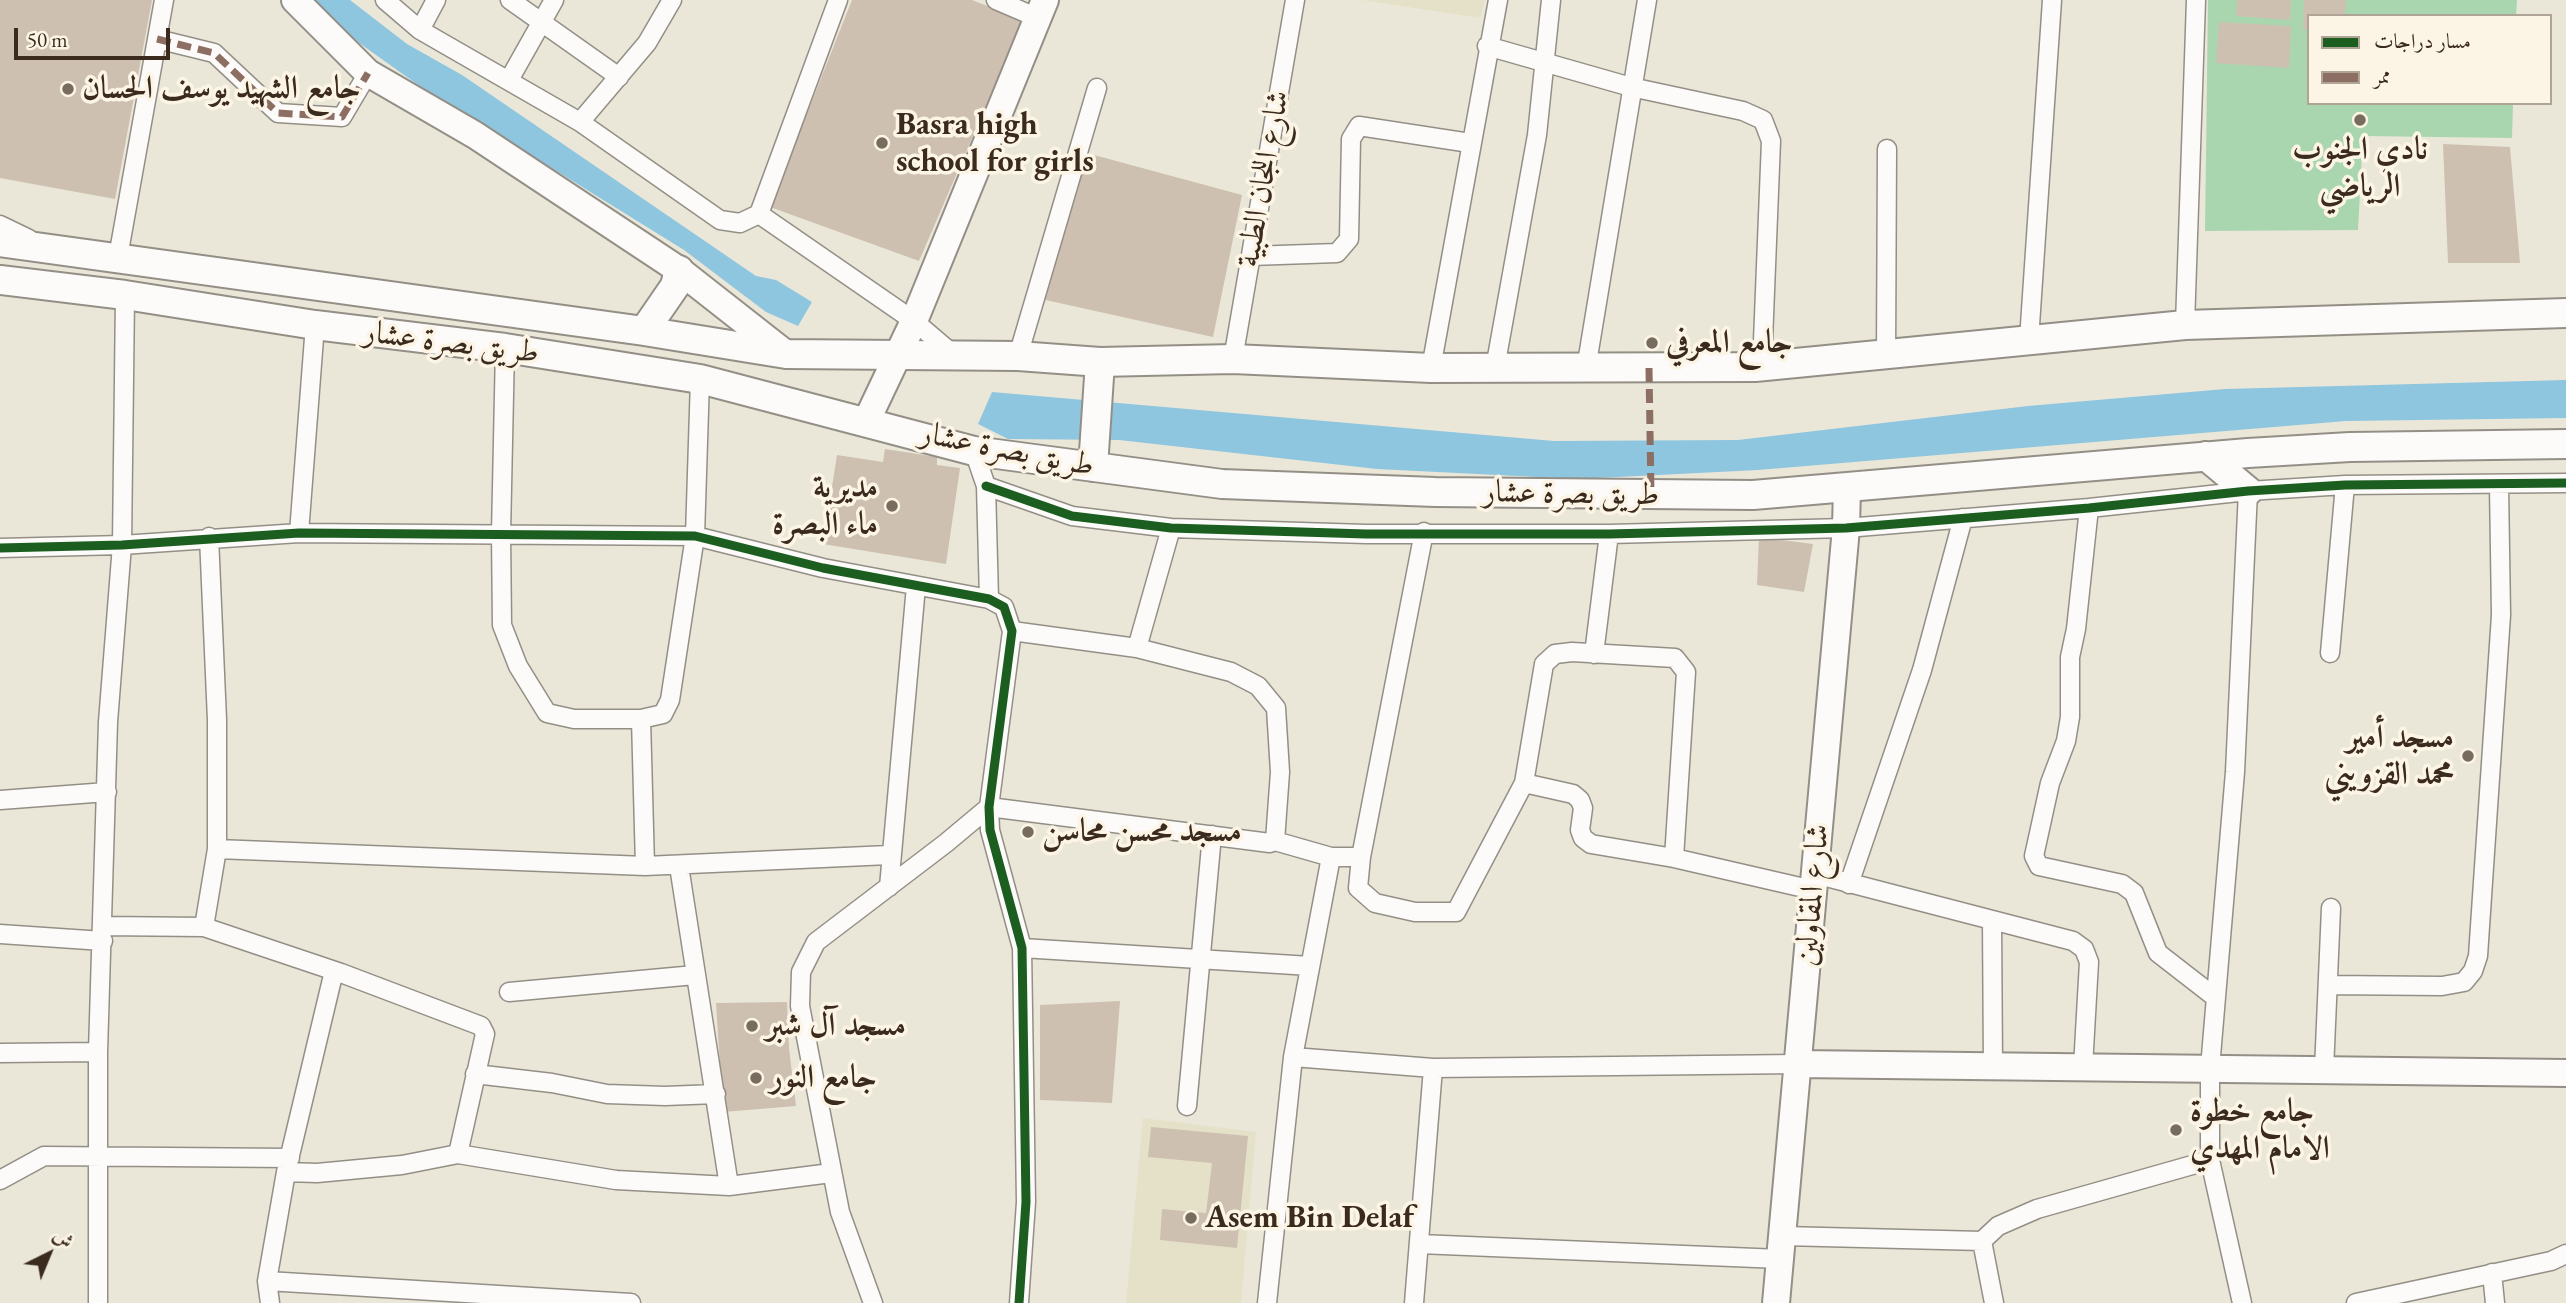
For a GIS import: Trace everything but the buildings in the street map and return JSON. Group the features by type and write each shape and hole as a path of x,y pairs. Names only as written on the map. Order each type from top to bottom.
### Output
{"main road":[{"path":"0,243 118,257 644,331 786,354 1018,356 1099,372 1233,359 1431,368 1762,366 2185,325 2566,313"},
{"path":"644,331 675,286 679,270"},
{"name":"طريق بصرة عشار","path":"0,280 125,295 315,326 505,348 700,379 974,451 1093,459 1222,484 1448,493 1753,495 2206,456 2350,447 2566,444"},
{"path":"1093,459 1099,372"},
{"path":"2206,456 2248,491"}],"street":[{"path":"118,257 164,0"},
{"path":"295,0 368,73 475,135 679,270 786,354"},
{"path":"385,0 419,30 580,122 720,220 740,223 759,214 838,0"},
{"path":"419,30 436,0"},
{"path":"510,0 620,76"},
{"path":"509,80 554,0"},
{"path":"580,122 647,43 672,0"},
{"path":"866,422 914,321 1042,9 996,0"},
{"name":"شارع اللجان الطبية","path":"1233,359 1295,0"},
{"path":"1431,368 1487,46 1498,0"},
{"path":"1495,368 1533,160 1551,0"},
{"path":"1586,369 1647,0"},
{"path":"2029,340 2052,0"},
{"path":"2185,325 2196,0"},
{"path":"157,39 214,53 278,113 342,117 368,73"},
{"path":"1487,46 1632,87 1743,111 1763,120 1771,141 1762,366"},
{"path":"1018,356 1097,88"},
{"path":"1251,256 1337,253 1349,239 1352,139 1359,126 1470,143"},
{"path":"1886,149 1886,356"},
{"path":"759,214 914,321 955,357"},
{"path":"0,225 44,247"},
{"path":"98,1303 98,1052 108,722 122,545 125,295"},
{"path":"299,533 315,326"},
{"path":"505,348 502,625 518,666 547,713 574,719 641,719 663,714 670,700 695,536 700,379"},
{"path":"974,451 986,486 989,599"},
{"path":"986,486 1072,516 1171,528 1366,534 1609,534 1846,528 2089,508 2248,491 2344,485 2566,483"},
{"path":"2330,653 2344,485"},
{"path":"2328,985 2442,986 2464,982 2473,971 2478,956 2501,615 2499,485"},
{"name":"شارع المقاولين","path":"1776,1303 1846,528 1847,486"},
{"path":"2242,1303 2210,1160 2210,1068 2235,772 2248,491"},
{"path":"2089,508 2076,629 2070,657 2070,717 2066,741 2050,783 2034,856 2039,866 2122,884 2134,893 2158,953 2216,999"},
{"path":"1849,884 1922,670 1963,518"},
{"path":"1137,648 1171,528"},
{"path":"1424,532 1361,857 1358,888 1375,903 1415,912 1456,912 1524,783 1544,664 1555,654 1675,659 1686,672 1674,858"},
{"path":"0,548 122,545 299,533 695,536 916,586 989,599 1004,607 1012,631 989,807 990,830 1022,948 1026,1202 1019,1303"},
{"path":"1594,654 1609,534"},
{"path":"204,927 217,849 218,720 209,537"},
{"path":"888,887 902,765 916,586"},
{"path":"1012,631 1137,648 1231,672 1258,687 1276,708 1280,772 1275,841"},
{"path":"641,719 645,866"},
{"path":"1524,783 1573,794 1580,800 1583,808 1580,830 1583,838 1591,844 1814,882 1849,884 2073,941 2084,949 2089,962 2083,1067"},
{"path":"0,800 107,792"},
{"path":"873,1303 840,1212 800,1006 802,972 816,942 989,807 1270,844 1275,841 1331,857 1361,857"},
{"path":"1187,1106 1212,835"},
{"path":"217,849 645,866 890,855"},
{"path":"1267,1303 1293,1057 1331,857"},
{"path":"679,866 729,1186"},
{"path":"2324,1070 2331,908"},
{"path":"1992,921 1993,1066"},
{"path":"0,934 103,933 204,927 334,971 481,1026 485,1034 458,1154"},
{"path":"1022,948 1201,957 1310,966"},
{"path":"270,1303 267,1281 288,1165 334,971"},
{"path":"509,992 695,975"},
{"path":"0,1053 98,1052"},
{"path":"1293,1057 1433,1068 1798,1064 2566,1073"},
{"path":"1414,1303 1433,1068"},
{"path":"475,1074 552,1083 607,1094 716,1094"},
{"path":"0,1180 44,1156 96,1155 288,1165 317,1173 377,1168 458,1154 616,1180 729,1186 831,1173"},
{"path":"1419,1244 1782,1247 1982,1241 1998,1226 2037,1209 2210,1160"},
{"path":"1982,1241 1994,1303"},
{"path":"2356,1303 2551,1261 2566,1254"},
{"path":"2492,1273 2495,1303"},
{"path":"267,1281 631,1303"}],"shaded area":[{"path":"1362,0 1485,0 1480,18"},
{"name":"Asem Bin Delaf","path":"1143,1118 1256,1132 1241,1303 1126,1303"}],"green space":[{"name":"نادي الجنوب الرياضي","path":"2208,0 2517,0 2516,14 2307,14 2307,105 2513,105 2512,138 2363,136 2358,230 2205,231"}],"water":[{"path":"313,0 350,0 407,44 462,75 756,276 776,280 812,302 798,326 766,312 684,250 421,87 355,40"},
{"path":"2566,380 2566,418 2346,421 1758,470 1578,479 1377,469 1119,440 1008,439 978,424 992,392 1554,441 1738,440 2028,406 2225,389"}],"marked path":[{"path":"157,39 214,53 278,113 342,117 368,73"},
{"path":"1649,368 1651,495"}],"cycle path":[{"path":"986,486 1072,516 1171,528 1366,534 1609,534 1846,528 2089,508 2248,491 2345,485 2566,483"},
{"path":"0,548 122,545 299,533 695,536 823,568 989,599 1004,607 1012,631 989,807 990,830 1022,948 1026,1202 1019,1303"}],"place":[{"name":"جامع الشهيد يوسف الحسان","path":"68,89"},
{"name":"نادي الجنوب الرياضي","path":"2360,120"},
{"name":"Basra high school for girls","path":"882,143"},
{"name":"جامع المعرفي","path":"1652,343"},
{"name":"مديرية ماء البصرة","path":"892,506"},
{"name":"مسجد أمير محمد القزويني","path":"2468,756"},
{"name":"مسجد محسن محاسن","path":"1028,832"},
{"name":"مسجد آل شبر","path":"752,1026"},
{"name":"جامع النور","path":"756,1078"},
{"name":"جامع خطوة الامام المهدي","path":"2176,1130"},
{"name":"Asem Bin Delaf","path":"1191,1218"}]}
